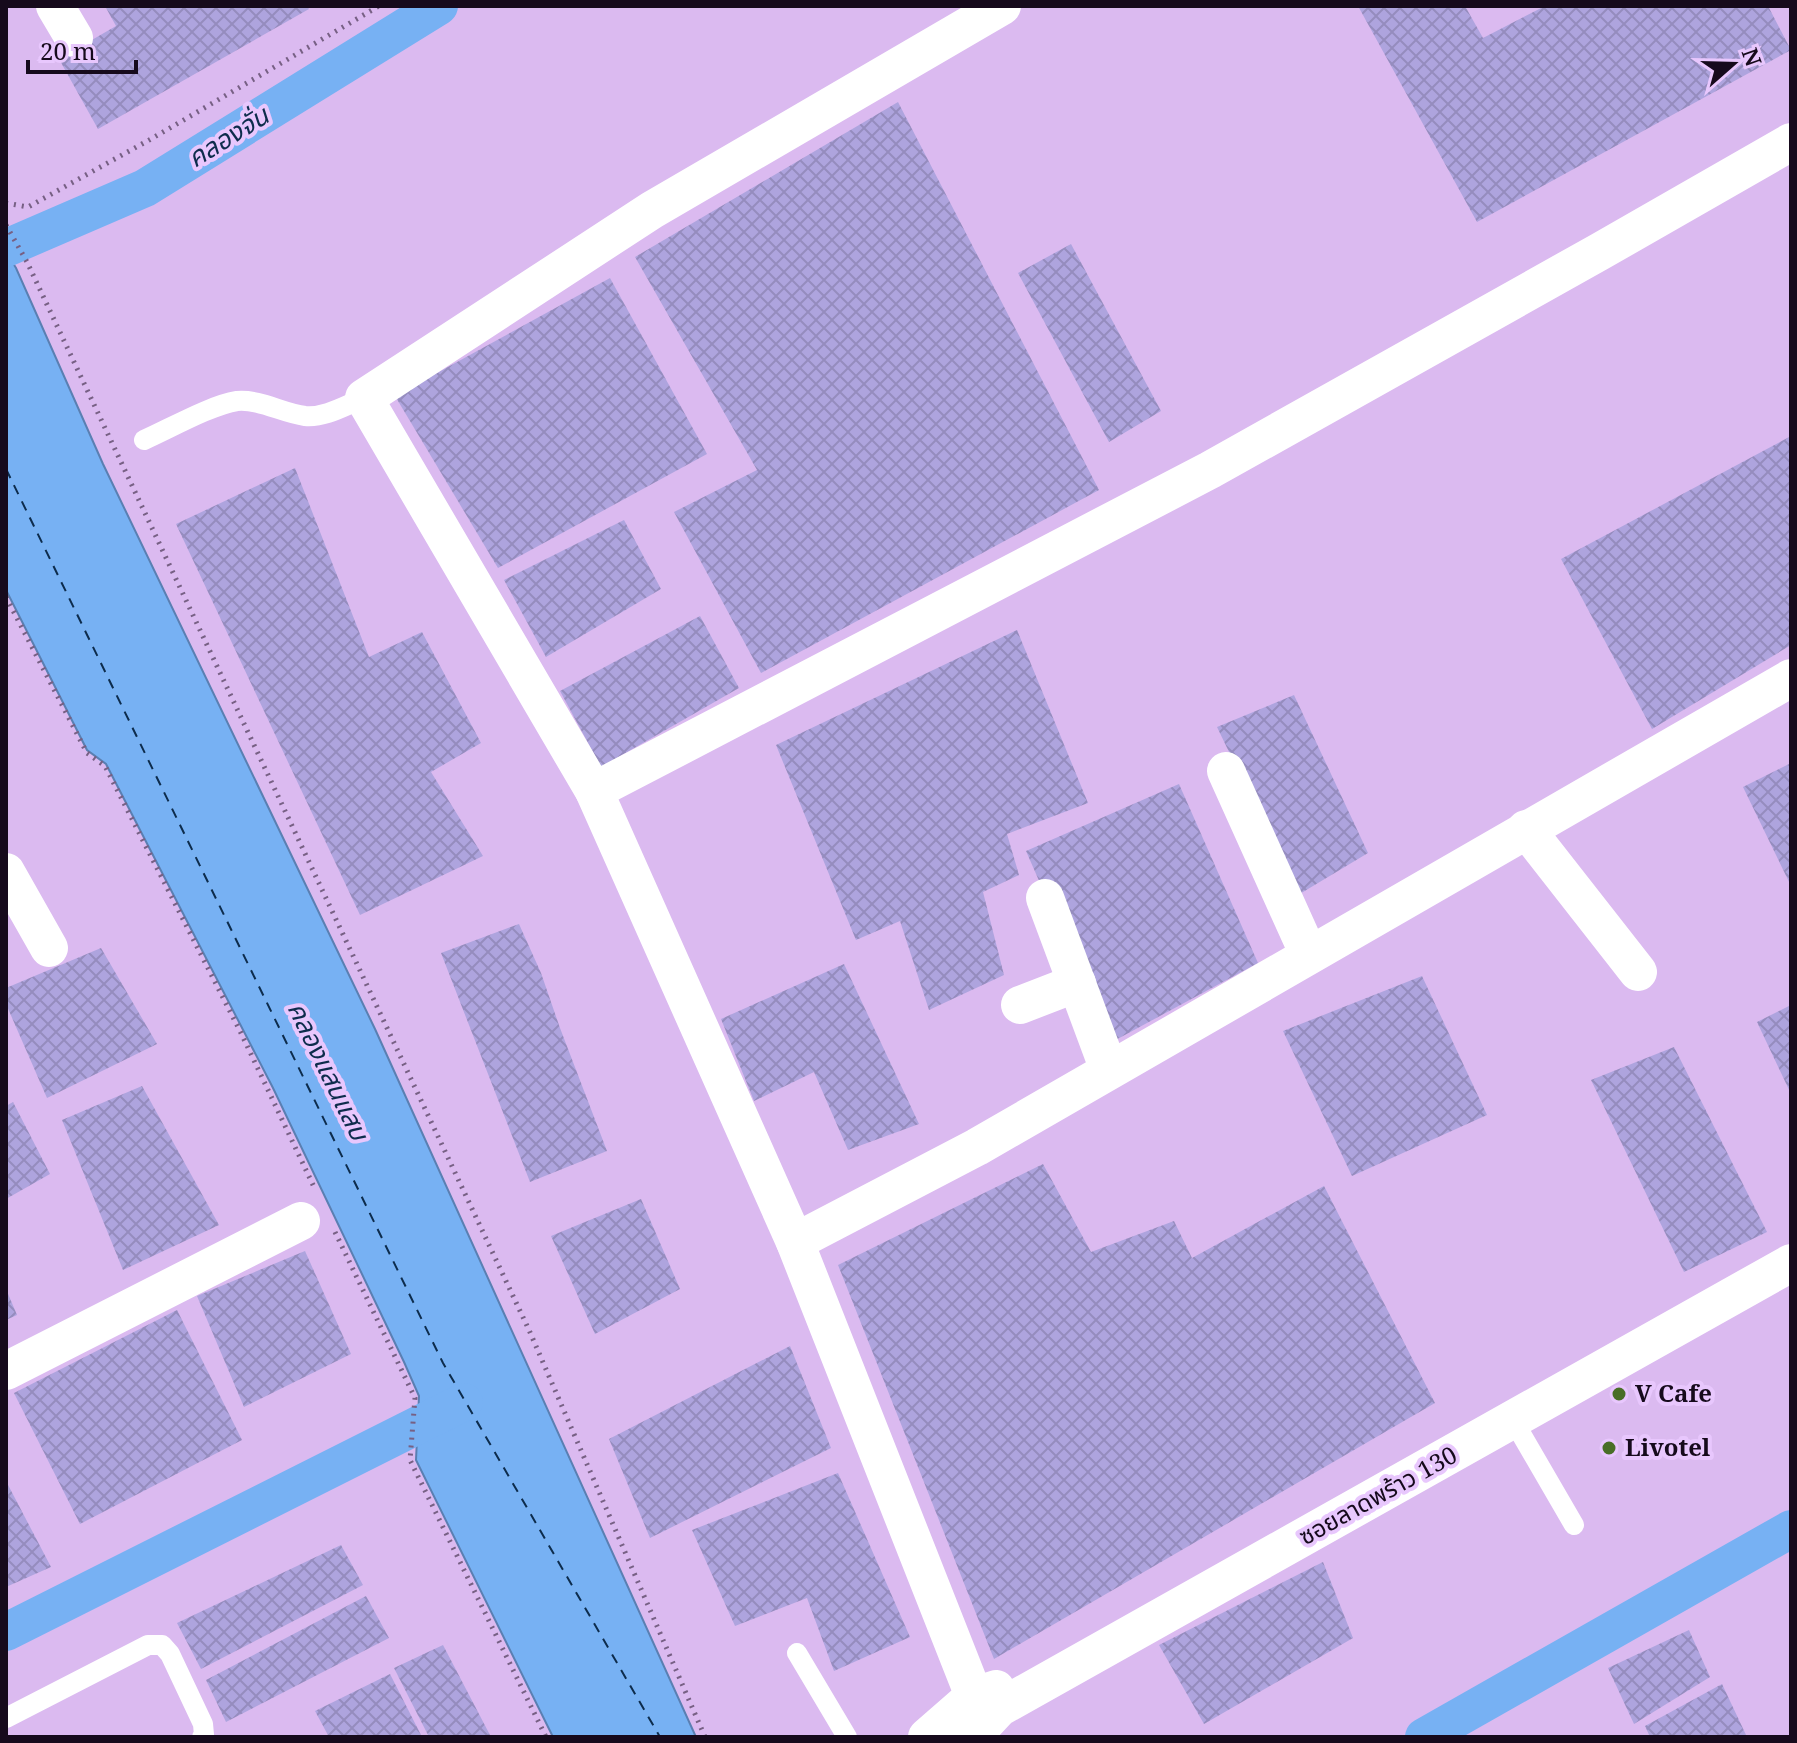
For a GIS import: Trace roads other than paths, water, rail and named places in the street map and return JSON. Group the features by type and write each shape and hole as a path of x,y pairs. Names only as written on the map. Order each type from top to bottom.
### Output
{"street":[{"path":"55,6 74,38"},
{"path":"992,1714 795,1242 594,791 364,398 652,210 1002,6"},
{"path":"594,791 1210,470 1791,142"},
{"path":"795,1242 977,1147 1791,678"},
{"path":"1226,771 1309,955"},
{"path":"1526,829 1638,972"},
{"path":"6,872 49,948"},
{"path":"1045,898 1109,1070"},
{"path":"1020,1005 1077,983"},
{"path":"6,1371 318,1215"},
{"name":"ซอยลาดพร้าว 130","path":"1101,1651 1791,1263"},
{"path":"927,1737 992,1714 1101,1651"},
{"path":"972,1737 992,1714 1101,1651"}],"lane":[{"path":"144,440 220,406 236,402 249,401 307,416 327,413 364,398"},
{"path":"1513,1420 1574,1525"},
{"path":"6,1718 148,1645 162,1645 170,1654 203,1724 202,1737"},
{"path":"797,1653 847,1737"}],"water":[{"name":"คลองแสนแสบ","path":"6,252 16,268 103,464 375,1029 696,1737 553,1737 416,1460 419,1396 404,1362 273,1088 106,764 87,750 6,590"}],"waterway":[{"name":"คลองจั่น","path":"6,248 145,188 439,6"},
{"path":"6,1632 464,1402"},
{"path":"1424,1737 1791,1529"}],"place":[{"name":"V Cafe","path":"1619,1394"},
{"name":"Livotel","path":"1609,1448"}]}
